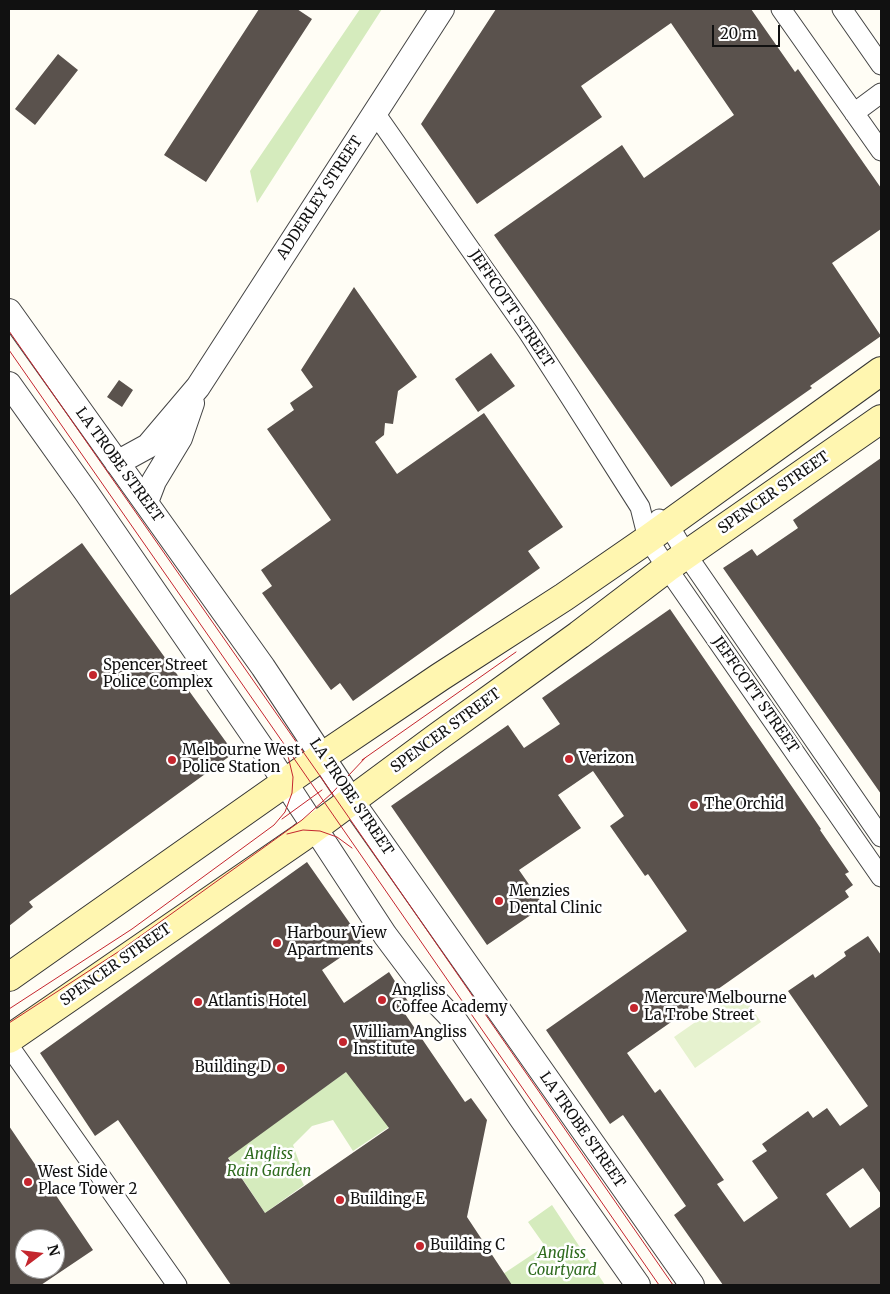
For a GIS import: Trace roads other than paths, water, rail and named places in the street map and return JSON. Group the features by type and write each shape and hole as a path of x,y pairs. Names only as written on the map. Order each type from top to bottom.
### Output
{"main road":[{"path":"9,977 284,782 564,597 658,532 881,371"},
{"name":"SPENCER STREET","path":"9,1039 301,838 579,636 676,561 881,419"}],"street":[{"name":"ADDERLEY STREET","path":"114,459 148,446 198,387 442,9"},
{"path":"781,9 881,151"},
{"path":"842,9 881,65"},
{"path":"854,113 881,93"},
{"name":"JEFFCOTT STREET","path":"375,113 528,332 881,877"},
{"name":"LA TROBE STREET","path":"9,311 263,667 351,800 692,1285"},
{"path":"9,384 86,492 386,935 430,995 456,1022 638,1285"},
{"name":"ADDERLEY STREET","path":"146,502 154,481 180,438 198,387"},
{"name":"JEFFCOTT STREET","path":"676,561 881,837"},
{"path":"9,1046 177,1285"}],"tram line":[{"path":"9,331 673,1285"},
{"path":"9,350 659,1285"},
{"path":"362,760 516,652"},
{"path":"9,1009 132,929 274,825 285,812 292,793 293,777 288,756"},
{"path":"9,1023 121,950 302,820 332,793 366,757"},
{"path":"282,819 322,790"},
{"path":"287,834 303,830 320,831 337,837 352,848"}],"place":[{"name":"Spencer Street Police Complex","path":"93,675"},
{"name":"Verizon","path":"569,759"},
{"name":"Melbourne West Police Station","path":"172,760"},
{"name":"The Orchid","path":"694,805"},
{"name":"Menzies Dental Clinic","path":"499,901"},
{"name":"Harbour View Apartments","path":"277,943"},
{"name":"Angliss Coffee Academy","path":"382,1000"},
{"name":"Atlantis Hotel","path":"198,1002"},
{"name":"Mercure Melbourne La Trobe Street","path":"634,1008"},
{"name":"William Angliss Institute","path":"343,1042"},
{"name":"Building D","path":"281,1068"},
{"name":"West Side Place Tower 2","path":"28,1182"},
{"name":"Building E","path":"340,1200"},
{"name":"Building C","path":"420,1246"}],"park label":[{"name":"Angliss Rain Garden","path":"269,1164"},
{"name":"Angliss Courtyard","path":"562,1262"}]}
